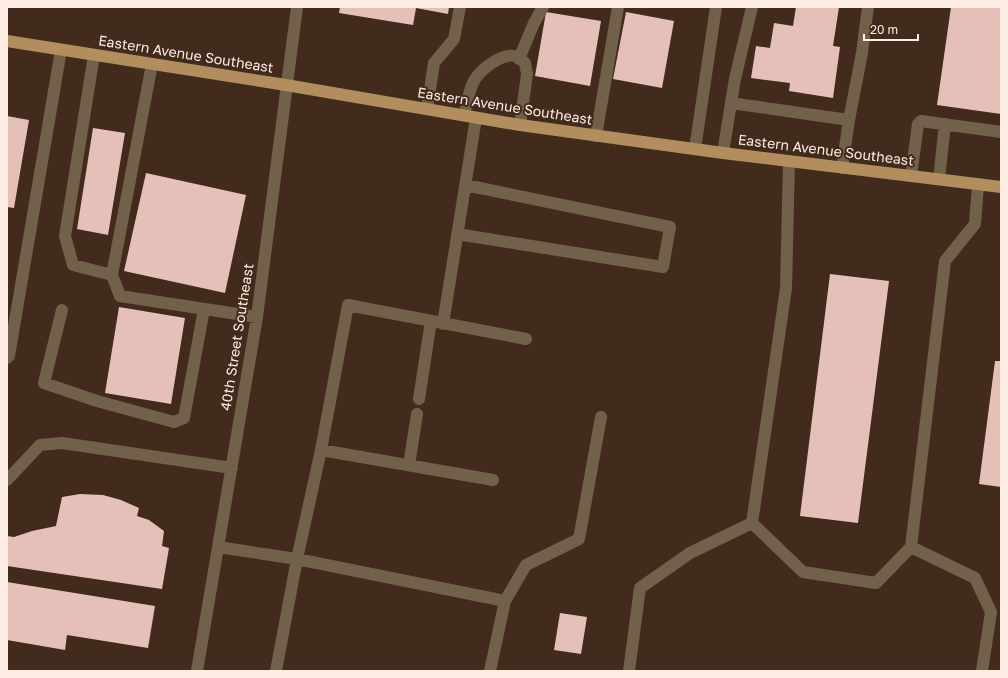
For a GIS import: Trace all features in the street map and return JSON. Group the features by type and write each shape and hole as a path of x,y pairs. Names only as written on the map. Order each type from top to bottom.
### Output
{"main road":[{"name":"Eastern Avenue Southeast","path":"7,41 286,85 520,125 723,153 1001,187"}],"street":[{"name":"40th Street Southeast","path":"197,671 257,317 297,7"},
{"path":"427,110 434,62 454,40 460,7"},
{"path":"519,59 534,23 543,7"},
{"path":"596,136 618,7"},
{"path":"695,149 716,7"},
{"path":"723,153 735,79 752,7"},
{"path":"842,168 849,120 862,52 868,7"},
{"path":"7,358 9,356 61,50"},
{"path":"94,55 65,236 73,265 112,275"},
{"path":"464,115 473,81 495,60 504,56 516,56 526,63 527,74 520,125"},
{"path":"152,64 112,275 120,296 257,317"},
{"path":"731,103 849,120"},
{"path":"419,399 457,234 476,118"},
{"path":"911,176 918,124 921,121 1001,132"},
{"path":"939,179 945,124"},
{"path":"752,523 786,288 789,161"},
{"path":"752,523 803,572 876,582 911,547 945,261 975,224 978,184"},
{"path":"457,234 663,268 670,227 465,185"},
{"path":"276,671 297,559 321,450 348,305 526,339"},
{"path":"62,310 44,383 97,401 174,422 184,418 204,309"},
{"path":"409,465 416,414"},
{"path":"490,671 505,601 526,565 579,539 601,417"},
{"path":"7,480 40,445 62,443 232,468"},
{"path":"321,450 493,480"},
{"path":"629,671 640,588 690,553 752,523"},
{"path":"218,547 297,559 505,601"},
{"path":"911,547 976,578 991,612 982,671"}],"building":[{"path":"340,7 449,7 448,14 416,8 413,25 339,13"},
{"path":"796,7 839,7 833,46 840,47 833,98 789,91 790,83 751,78 756,46 770,48 774,23 793,26"},
{"path":"951,7 1001,7 1001,114 937,105"},
{"path":"546,12 601,21 590,86 535,76"},
{"path":"626,12 674,21 662,88 613,79"},
{"path":"7,116 29,120 14,208 7,207"},
{"path":"93,128 125,133 108,235 77,229"},
{"path":"146,173 246,195 225,293 124,271"},
{"path":"830,274 889,281 858,523 800,516"},
{"path":"119,307 185,318 171,404 105,393"},
{"path":"995,361 1001,361 1001,487 979,484"},
{"path":"80,494 103,495 121,500 139,508 137,516 149,520 164,531 162,546 169,548 162,589 7,566 7,536 14,537 32,531 56,526 62,497"},
{"path":"7,582 155,606 148,648 67,635 65,650 7,640"},
{"path":"560,613 587,617 581,654 554,650"}]}
